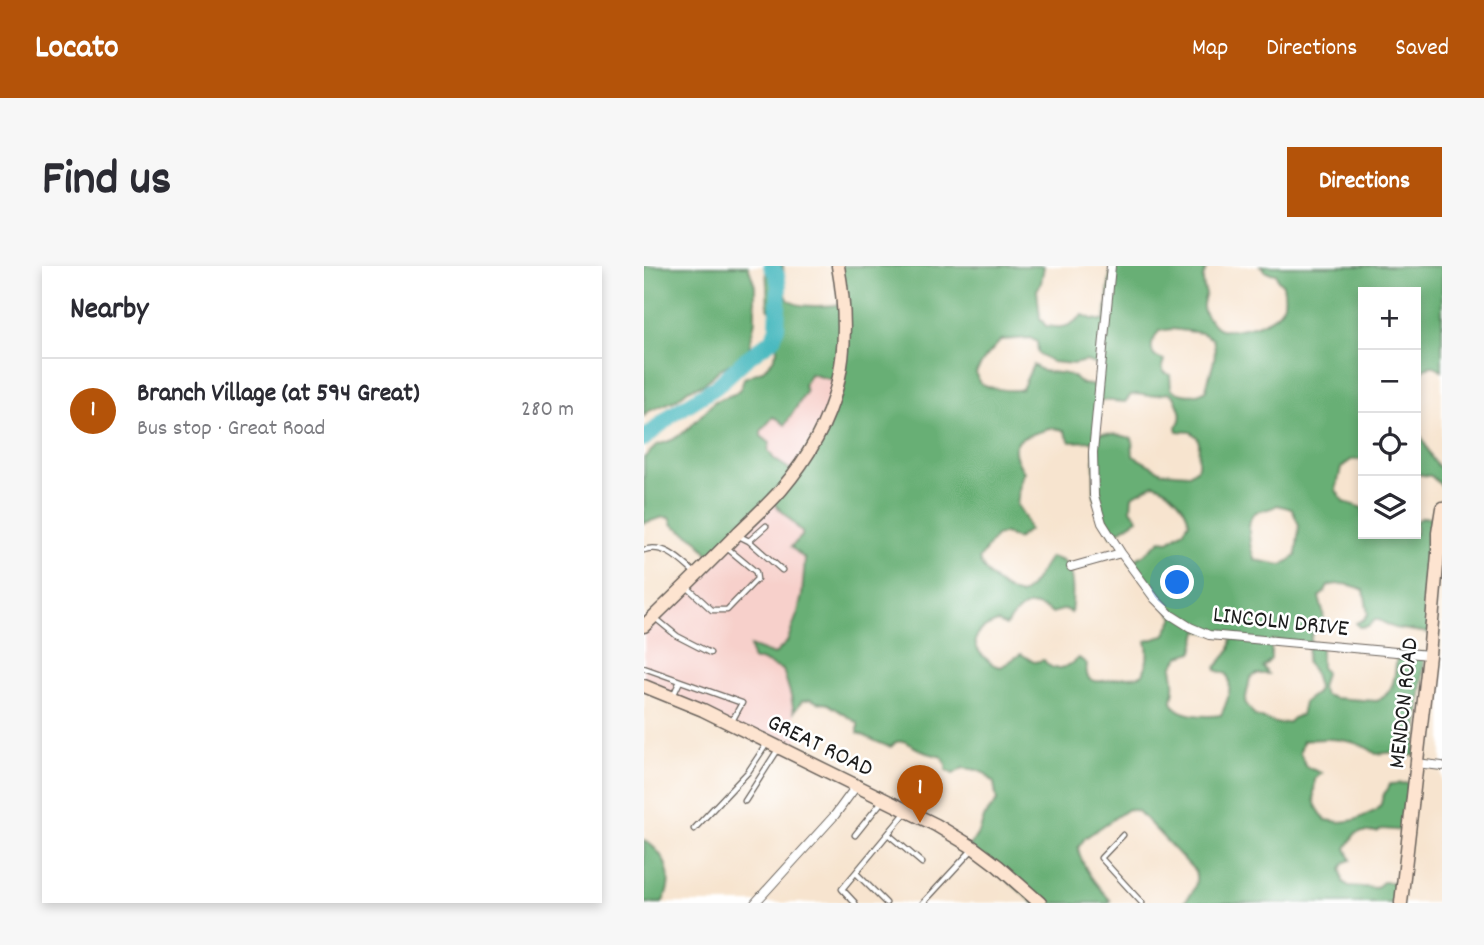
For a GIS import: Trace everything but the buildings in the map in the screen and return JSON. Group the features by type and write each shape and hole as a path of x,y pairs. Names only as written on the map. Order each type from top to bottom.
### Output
{"main road":[{"path":"649,621 781,490 824,425 834,400 843,362 845,330 838,266"},
{"name":"MENDON ROAD","path":"1401,903 1429,655 1442,508"},
{"name":"GREAT ROAD","path":"644,686 731,723 936,825 974,848 1040,903"}],"street":[{"name":"LINCOLN DRIVE","path":"1111,266 1096,419 1094,496 1102,523 1139,578 1170,615 1209,635 1429,655"},
{"path":"1071,567 1121,553"},
{"path":"1416,763 1442,766"},
{"path":"755,903 835,815 857,785"}],"lane":[{"path":"749,541 766,526"},
{"path":"736,535 749,541 782,570"},
{"path":"685,585 712,610 727,610 757,579 756,572 725,547"},
{"path":"644,550 658,548 667,552 696,574"},
{"path":"649,621 710,653"},
{"path":"644,668 742,703 731,723"},
{"path":"672,697 680,681"},
{"path":"746,801 774,744"},
{"path":"694,829 774,744"},
{"path":"855,835 884,799"},
{"path":"855,903 842,889 907,810"},
{"path":"888,834 922,863"},
{"path":"1123,835 1101,858 1142,903"},
{"path":"922,903 974,848"},
{"path":"856,873 886,903"}],"shaded area":[{"path":"810,374 837,381 834,398 791,470 775,459 760,435 773,417 786,424"},
{"path":"771,499 802,532 805,558 802,595 787,642 775,655 757,648 760,660 783,670 791,696 797,738 789,755 644,689 644,625"}],"green space":[{"path":"644,266 748,266 755,286 755,320 749,349 738,360 720,369 704,384 688,390 676,400 649,411 644,416"},
{"path":"766,266 783,266 784,288 788,299 798,304 814,306 842,304 838,266 1044,266 1037,290 1040,318 1046,326 1062,327 1070,325 1083,315 1105,321 1111,266 1209,266 1203,279 1206,294 1203,310 1217,328 1228,330 1258,324 1281,309 1284,302 1283,285 1276,274 1266,272 1260,266 1442,266 1442,371 1430,366 1421,375 1421,287 1358,287 1358,459 1351,460 1341,468 1336,490 1344,502 1358,506 1358,539 1421,539 1421,518 1440,518 1430,633 1394,628 1379,620 1359,627 1356,623 1368,614 1364,590 1337,584 1328,586 1319,597 1324,624 1313,627 1310,643 1321,645 1321,667 1325,673 1321,688 1325,695 1334,698 1377,701 1392,687 1397,652 1425,653 1415,756 1397,752 1376,754 1351,742 1331,739 1303,741 1300,752 1306,767 1322,773 1315,779 1314,797 1318,810 1326,820 1355,820 1377,810 1390,784 1409,783 1405,831 1382,829 1355,834 1346,848 1351,860 1345,862 1341,869 1343,882 1349,886 1376,888 1383,882 1399,882 1400,903 1183,903 1194,889 1195,871 1138,811 1128,809 1085,838 1078,848 1087,870 1111,901 1109,903 1034,903 969,847 980,830 984,817 997,801 994,783 986,774 963,768 953,774 946,770 942,757 924,752 904,741 896,742 891,747 879,743 858,733 858,723 828,704 811,699 802,701 794,712 783,670 754,660 750,646 774,655 787,642 802,595 805,559 791,547 802,536 802,532 770,499 711,557 696,539 673,525 670,518 664,517 644,523 644,458 657,445 672,440 687,430 715,401 734,394 741,388 744,378 762,371 773,360 777,351 776,323 768,307","holes":["1172,329 1202,333 1213,339 1214,359 1206,390 1188,395 1171,389 1170,375 1164,372 1162,367 1164,360 1154,356 1152,349 1152,343 1159,331","1030,338 1037,342 1038,353 1052,362 1073,364 1086,361 1101,366 1098,386 1082,384 1074,377 1043,371 1033,365 1022,389 985,385 977,378 976,372 1001,340","810,374 837,381 814,441 791,470 774,459 768,450 770,443 761,436 761,431 773,417 785,425 806,392 804,385","1169,393 1174,396 1181,416 1177,431 1191,432 1197,437 1198,466 1189,474 1162,472 1133,456 1132,438 1095,433 1100,400 1125,402 1131,395","1052,428 1064,430 1070,442 1094,441 1094,496 1112,536 1138,519 1131,509 1132,496 1154,484 1171,494 1181,504 1187,516 1189,522 1183,531 1169,541 1161,540 1130,563 1174,617 1164,636 1146,641 1146,662 1141,675 1093,681 1087,673 1087,664 1079,658 1065,667 1056,668 1044,660 1034,662 1021,654 1001,667 991,663 978,649 976,638 982,630 998,622 1006,626 1016,613 1026,606 1037,606 1052,613 1066,609 1071,613 1071,577 1062,561 1050,557 1033,583 1021,595 996,582 985,571 979,559 996,536 1005,533 1017,539 1029,530 1017,505 1024,472 1017,461 1016,446 1025,437","1277,505 1292,509 1299,525 1296,556 1282,565 1255,560 1250,542 1249,527 1252,515","1198,631 1232,636 1230,650 1216,667 1216,670 1227,674 1229,684 1221,715 1192,715 1174,706 1172,667 1180,656 1193,652","1271,640 1309,645 1306,662 1313,670 1318,688 1316,693 1304,702 1301,715 1289,722 1279,724 1255,716 1245,702 1250,678 1257,674 1268,674 1263,667 1271,659"]},
{"path":"1421,437 1434,461 1442,469 1442,486 1431,476 1421,475"},
{"path":"644,840 658,852 667,868 668,885 662,903 644,903"}],"waterway":[{"path":"644,439 673,414 716,387 773,339 777,327 779,287 777,275 771,266"}],"place":[{"name":"Branch Village (at 594 Great)","path":"920,823"}]}
